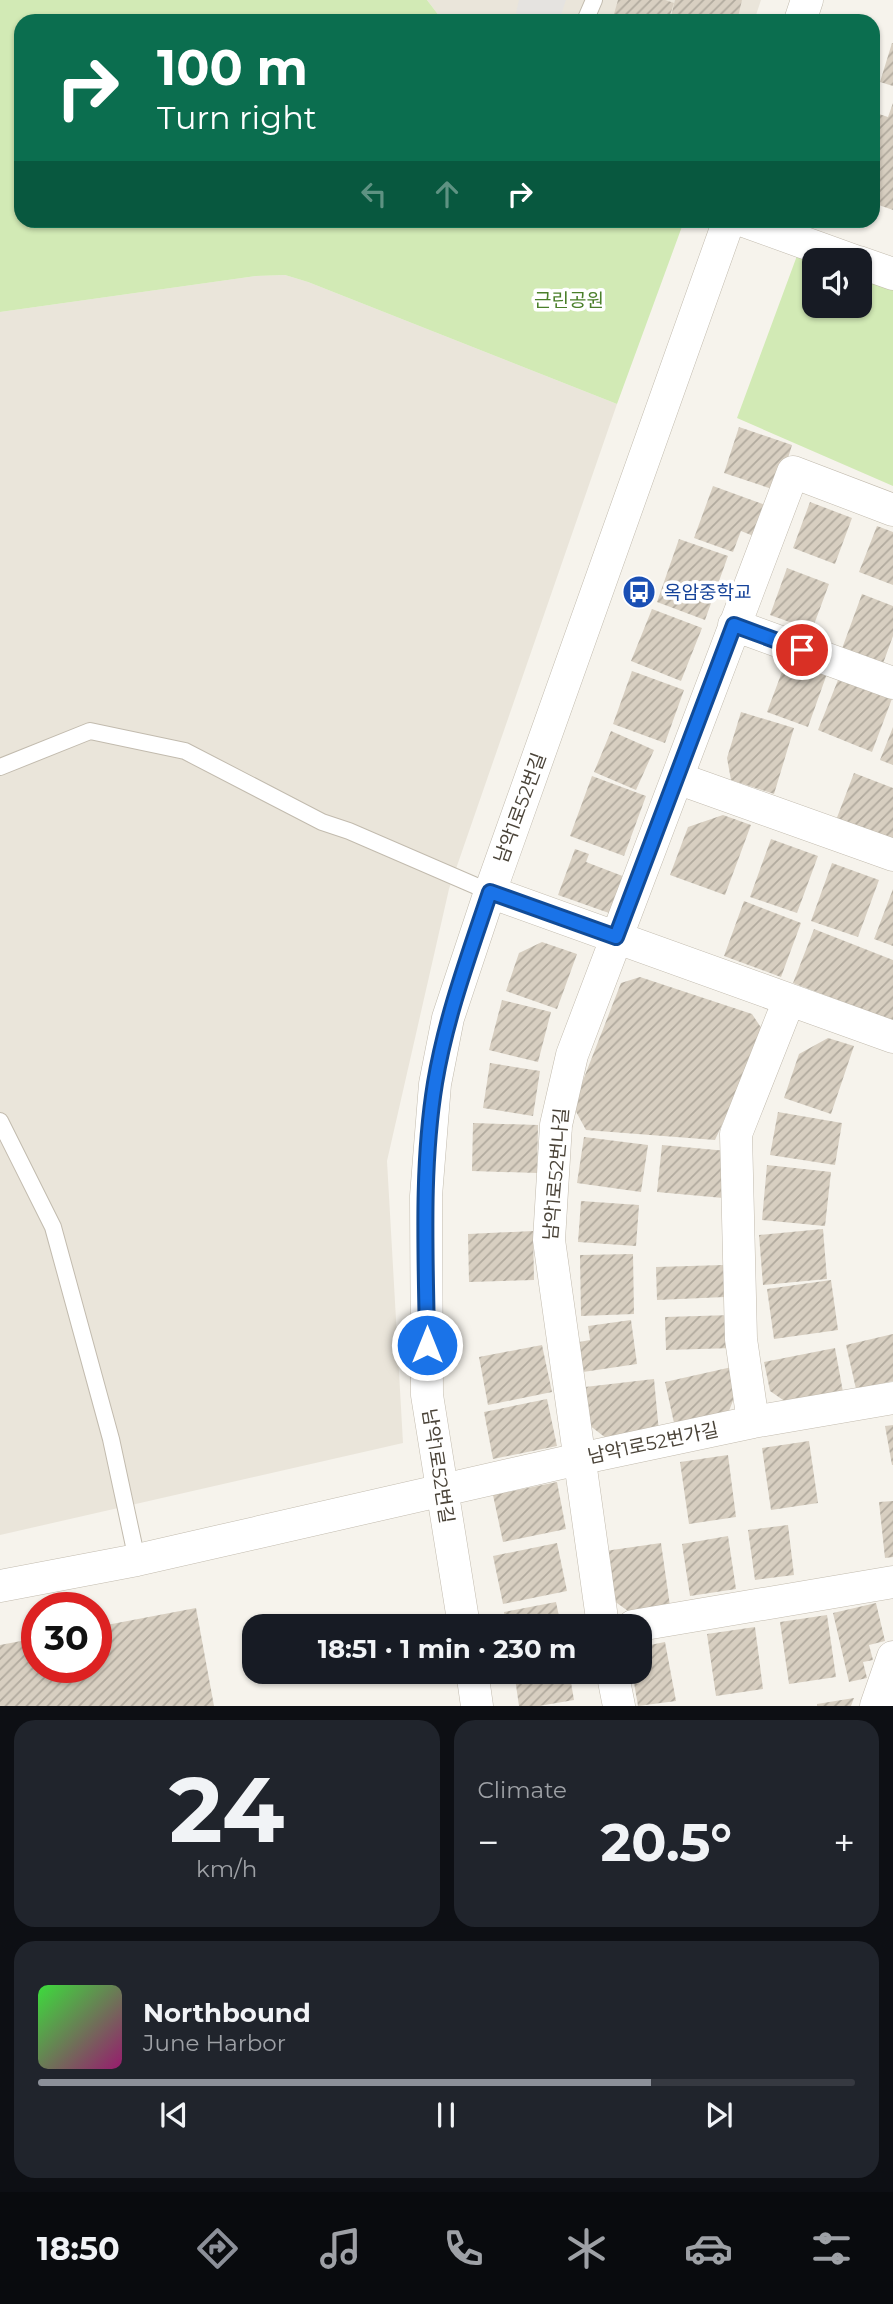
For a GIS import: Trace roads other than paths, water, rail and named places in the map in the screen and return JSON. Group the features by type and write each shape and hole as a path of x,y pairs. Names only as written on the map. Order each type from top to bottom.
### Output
{"street":[{"name":"남악1로52번길","path":"462,1614 427,1395 426,1196 435,1084 448,1018 490,892 726,228"},
{"path":"764,228 820,248"},
{"path":"872,266 893,274"},
{"name":"남악1로52번나길","path":"579,1459 549,1240 556,1125 572,1055 793,472 893,510"},
{"path":"734,625 893,683"},
{"path":"677,778 893,855"},
{"path":"490,892 893,1037"},
{"path":"752,1422 741,1339 736,1134 789,1000"},
{"name":"남악1로52번가길","path":"601,1614 579,1459 752,1422 893,1398"},
{"path":"0,1586 137,1560 579,1459"},
{"path":"652,1623 893,1582"},
{"path":"876,1706 893,1657"},
{"path":"474,1684 477,1706"},
{"path":"615,1684 619,1706"}],"lane":[{"path":"0,767 90,731 185,751 322,822 490,892"},
{"path":"0,1121 53,1227 111,1440 137,1560"}],"place":[{"name":"옥암중학교","path":"639,592"}],"park label":[{"name":"근린공원","path":"569,300"}]}
